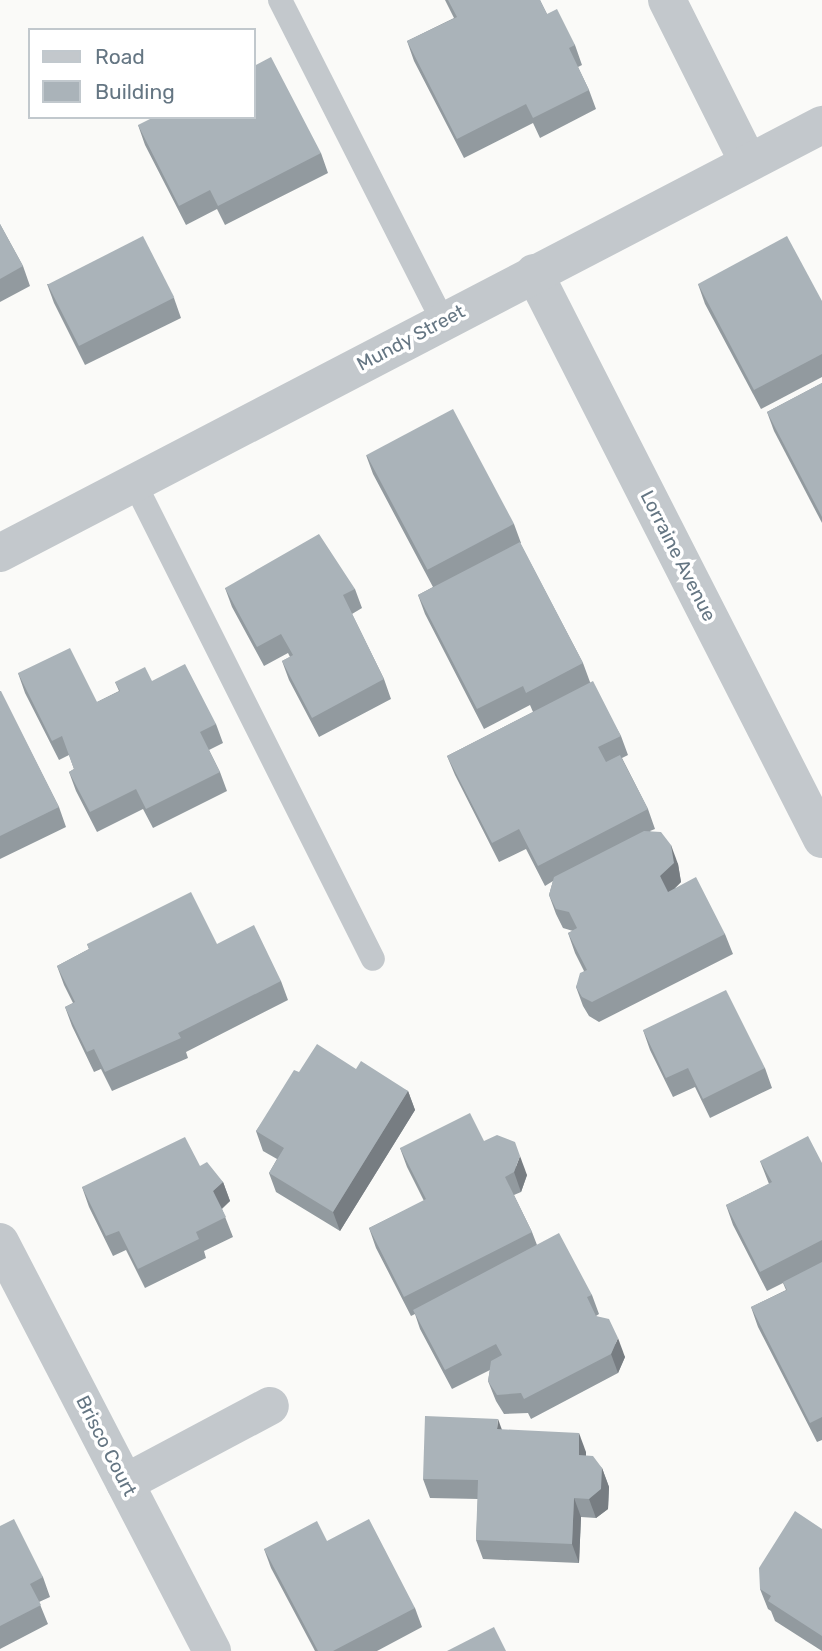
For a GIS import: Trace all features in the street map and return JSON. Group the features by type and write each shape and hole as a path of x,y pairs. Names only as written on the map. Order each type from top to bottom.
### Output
{"street":[{"path":"667,0 748,162"},
{"name":"Mundy Street","path":"0,553 822,125"},
{"name":"Lorraine Avenue","path":"534,273 822,839"},
{"name":"Brisco Court","path":"0,1242 212,1651"},
{"path":"125,1483 270,1406"}],"lane":[{"path":"280,0 443,321"},
{"path":"135,484 373,959"}],"building":[{"path":"448,0 540,0 547,14 557,9 575,45 569,48 589,90 533,118 526,104 457,139 407,41 457,17"},
{"path":"271,57 321,153 218,206 210,190 179,206 138,125 150,119 256,119 256,65"},
{"path":"0,224 23,266 0,279"},
{"path":"143,236 174,297 79,346 48,285"},
{"path":"787,236 822,301 822,354 754,390 698,284"},
{"path":"822,383 822,517 767,412"},
{"path":"453,409 514,524 428,570 366,455"},
{"path":"319,534 355,589 343,595 384,679 312,718 282,661 293,655 281,634 257,647 225,588"},
{"path":"520,542 583,663 526,693 523,686 477,709 418,595"},
{"path":"70,648 97,702 120,691 115,682 145,667 152,681 185,664 216,724 200,732 220,772 146,809 136,789 90,812 69,772 74,769 62,736 52,741 18,673"},
{"path":"593,681 621,736 598,747 606,762 620,755 648,809 538,866 519,829 492,843 447,756"},
{"path":"0,691 59,807 0,836"},
{"path":"644,831 661,832 671,845 674,863 660,876 668,892 696,877 725,934 592,1002 582,997 576,987 580,973 587,970 568,933 577,928 569,912 556,909 549,895 554,877"},
{"path":"191,892 217,944 254,925 281,981 178,1033 181,1038 105,1072 94,1049 87,1052 65,1007 75,1002 57,966 89,949 87,944"},
{"path":"726,990 765,1068 703,1099 688,1068 666,1078 643,1030"},
{"path":"317,1044 356,1069 361,1061 408,1091 333,1212 269,1173 284,1148 256,1131 294,1070 299,1072"},
{"path":"470,1113 484,1141 497,1135 515,1142 520,1156 514,1172 505,1177 532,1232 404,1297 369,1228 426,1199 400,1148"},
{"path":"808,1136 822,1163 822,1240 760,1272 726,1205 772,1182 760,1161"},
{"path":"185,1137 200,1166 207,1162 223,1182 213,1191 226,1217 196,1232 199,1239 138,1269 119,1231 106,1236 82,1187"},
{"path":"559,1233 592,1295 587,1297 596,1316 609,1319 618,1338 611,1354 524,1399 521,1393 497,1395 488,1381 491,1361 502,1355 496,1344 445,1370 413,1310"},
{"path":"822,1262 822,1417 810,1423 751,1307 787,1290 783,1282"},
{"path":"425,1416 498,1419 497,1429 579,1433 579,1455 593,1456 602,1468 601,1489 589,1499 574,1498 572,1544 476,1540 478,1480 423,1479"},
{"path":"795,1511 822,1529 822,1636 768,1601 771,1596 760,1589 759,1568"},
{"path":"14,1519 43,1577 30,1584 41,1605 0,1626 0,1526"},
{"path":"369,1519 415,1608 333,1651 318,1651 264,1549 317,1521 327,1541"},
{"path":"494,1627 506,1651 447,1651"}]}
